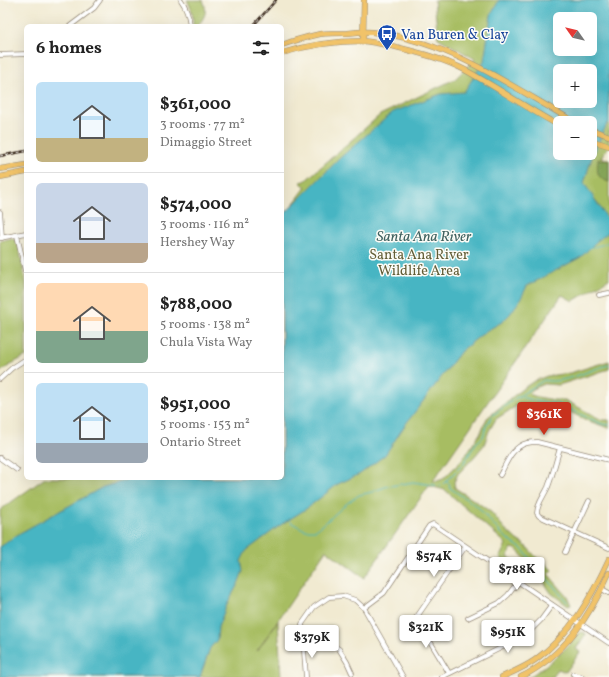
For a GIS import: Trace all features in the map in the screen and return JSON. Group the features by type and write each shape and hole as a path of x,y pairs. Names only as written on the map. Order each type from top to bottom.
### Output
{"main road":[{"path":"363,41 364,0"},
{"path":"284,44 322,34 363,32 391,35 417,41 450,53 478,66 565,116"},
{"path":"284,52 329,43 363,41 431,56 452,64 553,122"},
{"path":"597,132 609,136"},
{"path":"597,142 609,146"},
{"path":"0,169 24,165"},
{"path":"0,177 24,172"},
{"path":"502,677 524,666 543,653 562,636 593,591 609,558"},
{"path":"521,677 550,659 567,642 581,624 594,603 609,573"}],"street":[{"path":"73,24 94,8 100,0"},
{"path":"181,0 188,12 190,24"},
{"path":"0,56 24,54"},
{"path":"0,212 1,238 24,233"},
{"path":"17,235 24,266"},
{"path":"599,295 609,292"},
{"path":"0,379 12,368 24,360"},
{"path":"500,475 511,455 518,447 528,443 538,442 609,460"},
{"path":"560,448 547,490 537,508 537,513 539,516 609,548"},
{"path":"0,458 17,470"},
{"path":"565,552 589,501"},
{"path":"364,608 384,593 429,526 433,524 609,643"},
{"path":"449,673 416,618 465,547"},
{"path":"468,618 499,603 508,595 518,582"},
{"path":"602,589 609,593"},
{"path":"306,677 302,642 302,624 314,607 329,597 343,596 355,600 364,608 403,677"},
{"path":"442,677 518,640 541,620 552,605"},
{"path":"302,642 324,640 339,649 352,673"},
{"path":"573,674 582,677"}],"green space":[{"path":"187,0 203,0 205,14 199,24 193,24 190,6"},
{"name":"Santa Ana River","path":"434,0 609,0 609,146 601,158 609,159 609,279 573,301 562,295 433,481 443,479 458,464 481,432 487,418 522,389 534,381 547,376 570,373 609,361 609,369 559,385 544,384 534,388 529,394 555,400 565,400 602,420 609,420 609,428 586,420 564,409 551,406 518,405 496,419 489,431 484,445 458,474 454,482 455,488 492,513 504,528 552,570 548,574 567,596 571,605 568,606 551,593 542,579 516,549 511,548 508,557 523,567 525,577 521,571 504,561 500,557 506,544 502,540 445,490 429,486 364,578 326,550 257,651 278,621 281,677 0,677 0,510 42,480 284,480 284,216 306,187 300,182 305,181 380,115 455,79 475,59 438,38"},
{"path":"598,159 609,161 609,182 602,179 598,174"},
{"path":"12,238 18,242 24,273 24,357 0,372 0,241"},
{"path":"583,632 586,634 576,649 580,652 566,672 558,669 553,677 529,677 543,668 568,646 579,633"}],"water":[{"name":"Santa Ana River","path":"499,0 609,0 609,123 607,124 597,145 597,116 553,116 553,160 591,160 584,183 609,221 609,232 597,241 581,257 527,286 520,300 502,322 486,331 461,351 405,425 385,455 360,474 338,484 306,509 282,524 246,551 241,561 243,571 228,602 218,627 217,640 210,648 200,677 0,677 0,547 20,533 103,487 127,480 284,480 284,214 341,157 393,112 441,94 464,92 484,61 491,15"}],"waterway":[{"path":"589,248 605,244 609,241"},
{"path":"518,397 544,380 551,381 567,379 609,365"},
{"path":"289,520 305,530 316,530 346,504 359,495 385,487 413,482 441,486 463,464 476,443 483,437 486,426 493,415 517,397 561,405 602,424 609,425"},
{"path":"446,482 449,483 450,488 478,507 500,532 522,549 567,602"}],"railway":[{"path":"255,24 276,0"},
{"path":"0,156 24,151"}],"place":[{"name":"Van Buren & Clay","path":"387,51"}],"park label":[{"name":"Santa Ana River Wildlife Area","path":"419,262"}]}
